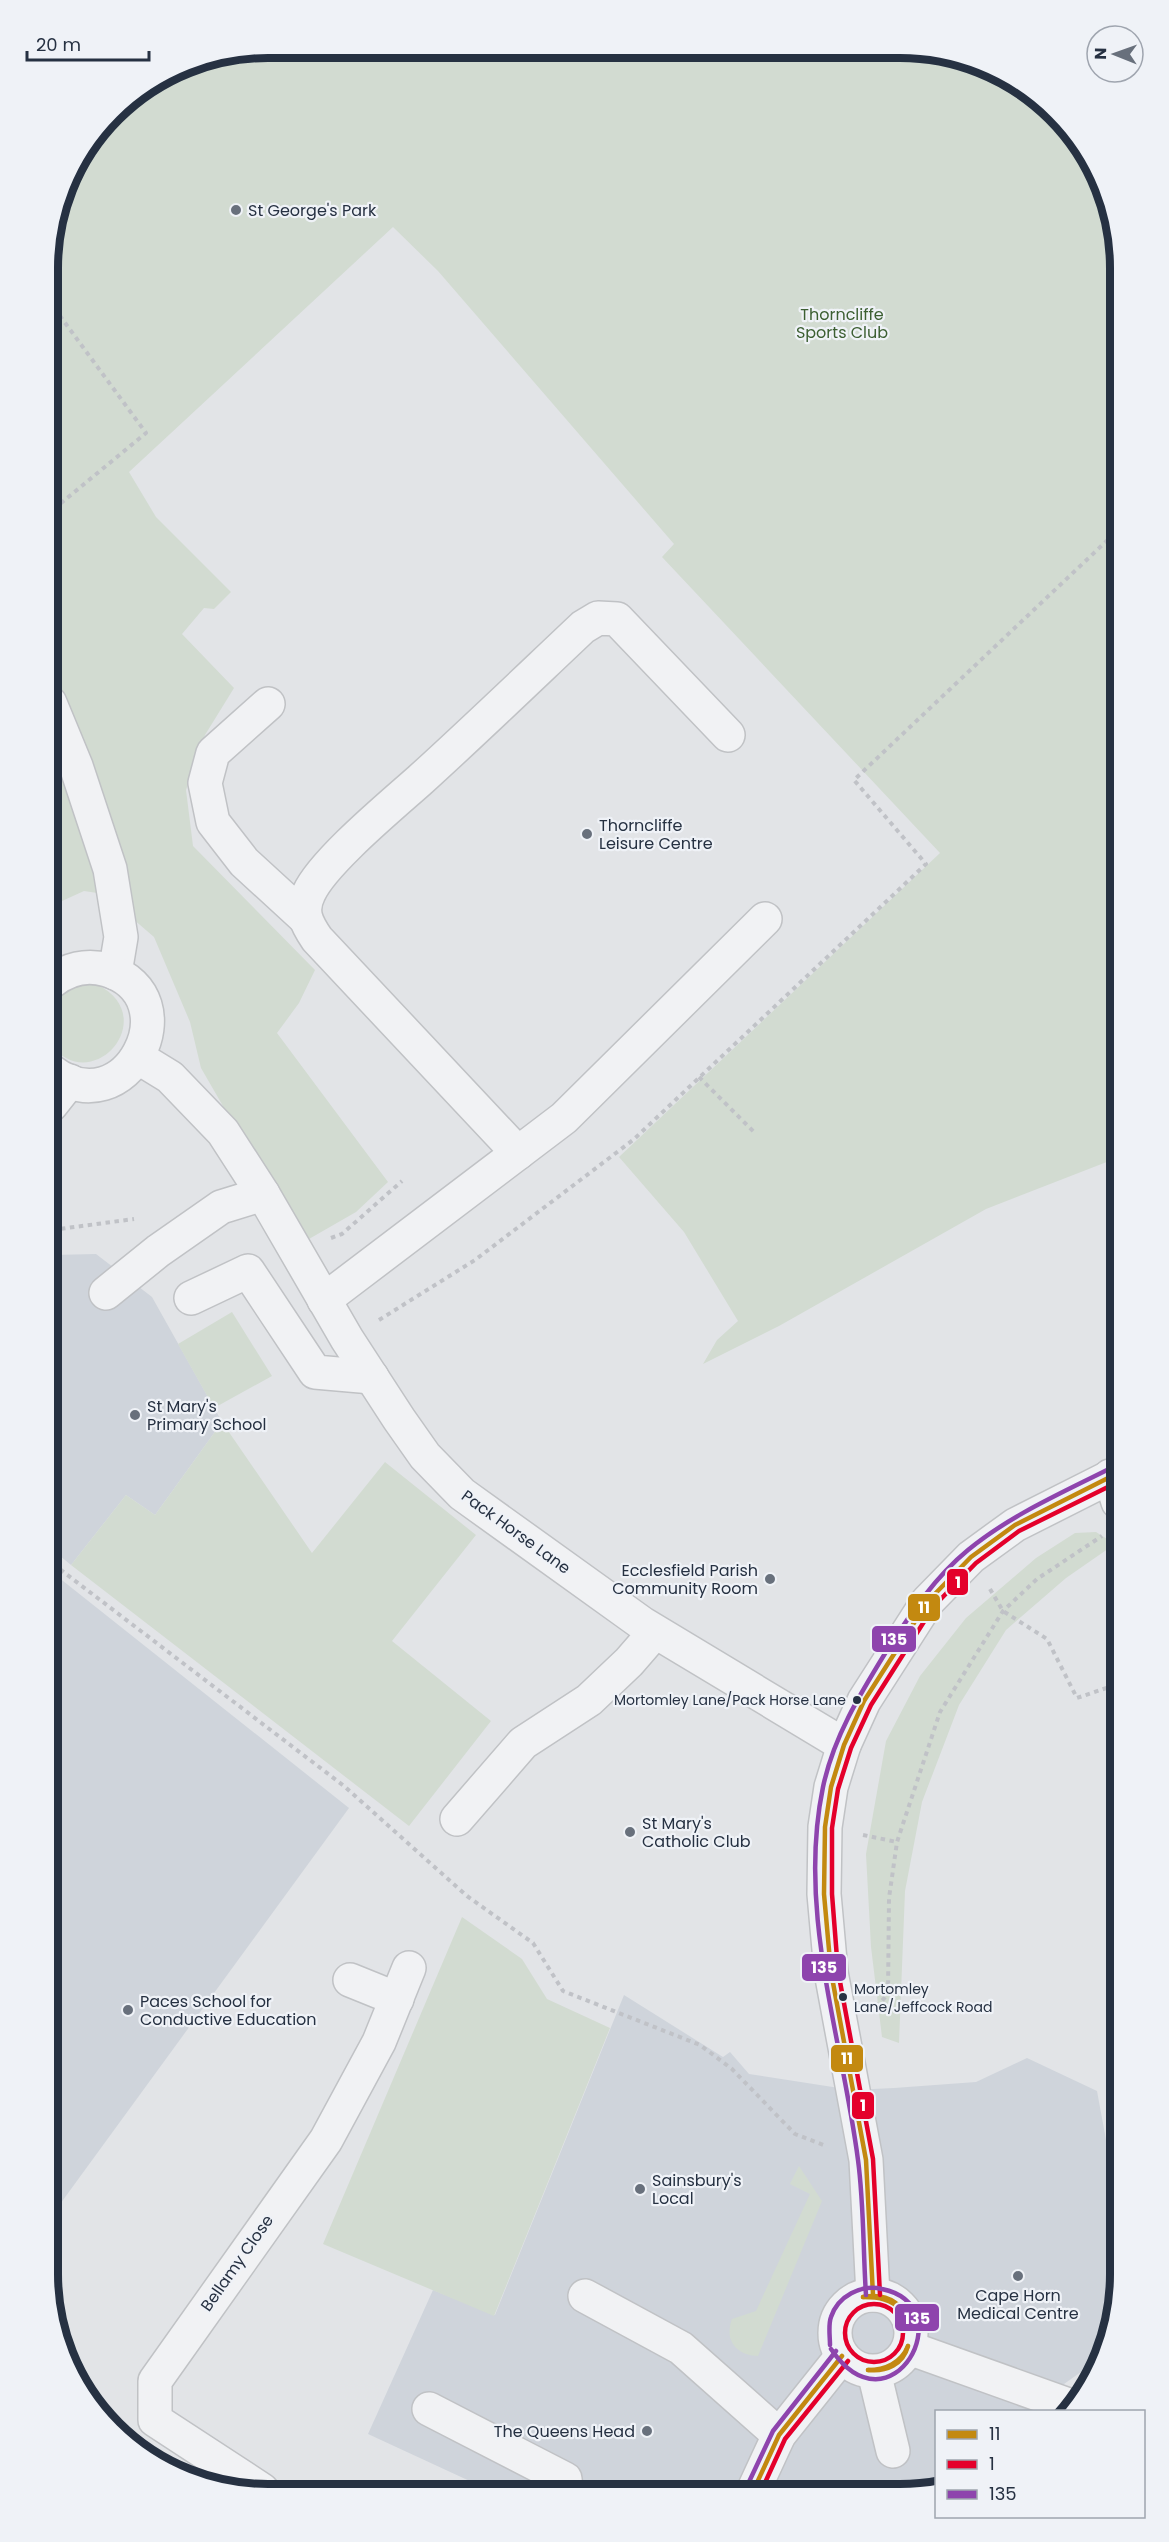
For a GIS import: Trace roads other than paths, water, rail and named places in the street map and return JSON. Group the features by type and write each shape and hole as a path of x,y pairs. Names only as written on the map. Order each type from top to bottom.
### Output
{"street":[{"path":"304,917 304,905 309,891 321,874 583,627 598,618 617,619 728,735"},
{"path":"268,704 213,753 205,783 213,822 244,862 304,917 316,939 518,1153"},
{"path":"59,724 76,766 110,869 121,937 115,973"},
{"path":"324,1300 564,1118 765,919"},
{"path":"59,976 78,968 97,968 115,973 131,985 142,1001 148,1020 147,1040 139,1058 125,1072 108,1082 59,1086"},
{"name":"Pack Horse Lane","path":"139,1058 170,1077 223,1132 263,1194 324,1300 372,1377 425,1456 462,1494 655,1632 844,1745"},
{"path":"106,1293 158,1251 221,1207 263,1194"},
{"path":"191,1298 248,1272 315,1372 372,1377"},
{"path":"873,2295 866,2160 831,1971 824,1894 825,1827 829,1797 844,1745 864,1701 898,1644 928,1601 971,1557 1015,1525 1110,1497"},
{"path":"457,1819 523,1743 580,1694 630,1662 655,1632"},
{"name":"Bellamy Close","path":"251,2483 155,2420 155,2381 326,2140 379,2042 409,1968"},
{"path":"350,1980 397,1999"},
{"path":"873,2295 886,2297 905,2312 912,2336 909,2348 895,2365 874,2372 857,2367 842,2356 835,2333 840,2316 851,2302 873,2295"},
{"path":"585,2296 681,2348 779,2435"},
{"path":"909,2348 1068,2400"},
{"path":"756,2484 779,2435 842,2356"},
{"path":"874,2372 893,2451"},
{"path":"429,2409 565,2480 566,2484"}],"place":[{"name":"St George's Park","path":"236,210"},
{"name":"Thorncliffe Leisure Centre","path":"587,834"},
{"name":"St Mary's Primary School","path":"135,1415"},
{"name":"Ecclesfield Parish Community Room","path":"770,1579"},
{"name":"Mortomley Lane/Pack Horse Lane","path":"857,1700"},
{"name":"St Mary's Catholic Club","path":"630,1832"},
{"name":"Mortomley Lane/Jeffcock Road","path":"843,1997"},
{"name":"Paces School for Conductive Education","path":"128,2010"},
{"name":"Sainsbury's Local","path":"640,2189"},
{"name":"Cape Horn Medical Centre","path":"1018,2276"},
{"name":"The Queens Head","path":"647,2431"}],"park label":[{"name":"Thorncliffe Sports Club","path":"842,323"}]}
